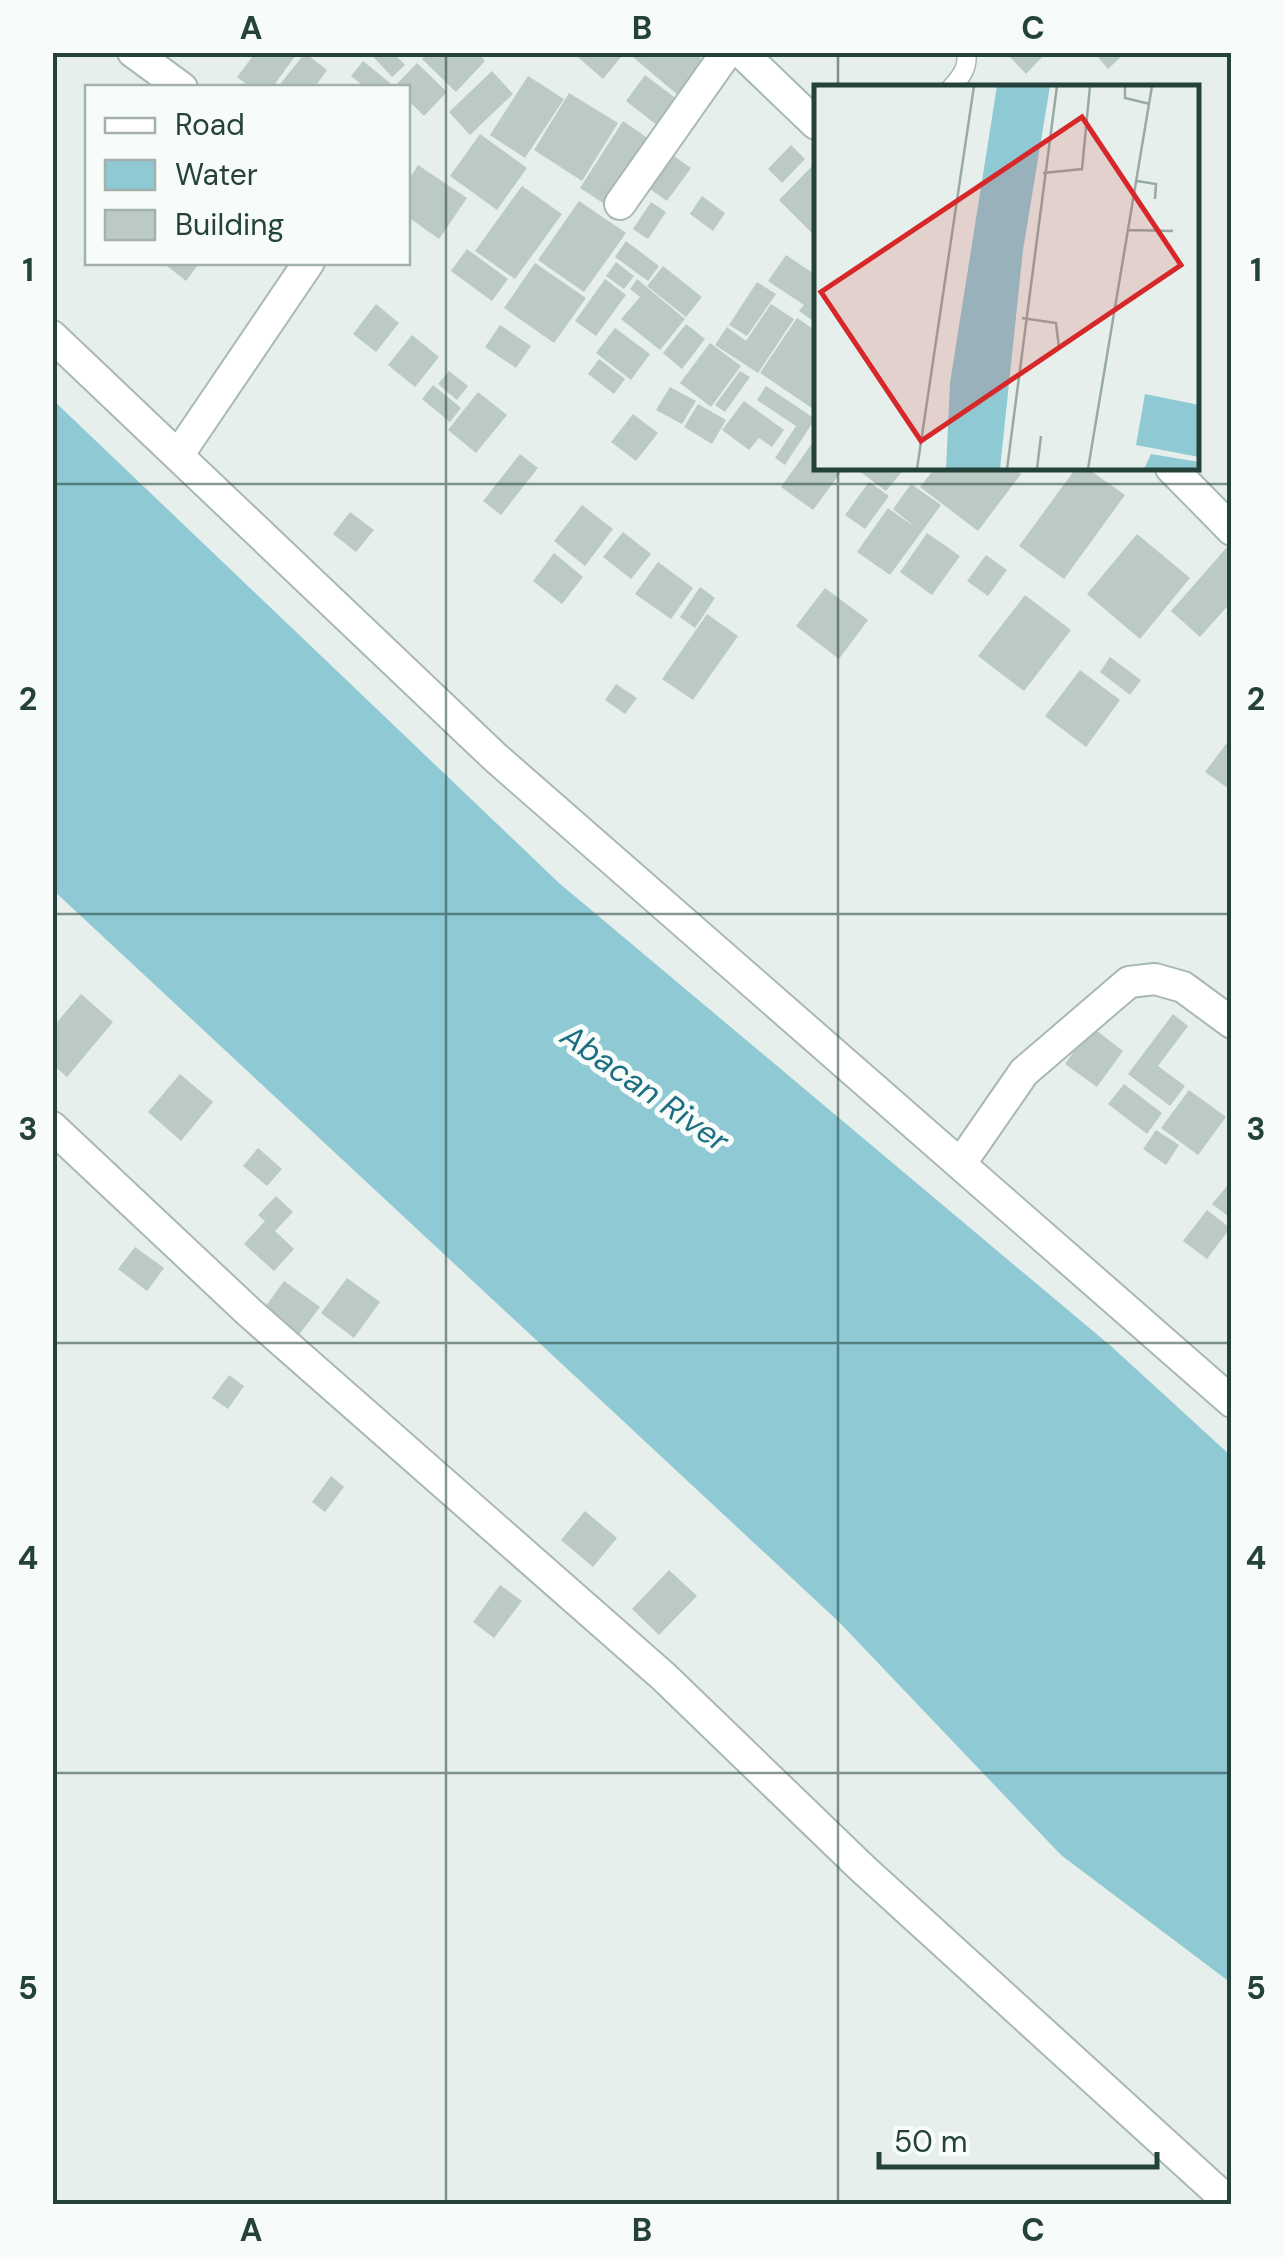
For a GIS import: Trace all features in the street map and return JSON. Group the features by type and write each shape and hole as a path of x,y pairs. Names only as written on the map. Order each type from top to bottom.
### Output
{"street":[{"path":"133,52 178,85"},
{"path":"620,204 727,52"},
{"path":"741,52 814,122"},
{"path":"179,454 308,265"},
{"path":"52,336 496,758 882,1099 961,1163 1108,1298 1232,1402"},
{"path":"1173,470 1232,530"},
{"path":"961,1163 1024,1072 1129,982 1154,978 1183,987 1232,1023"},
{"path":"52,1126 250,1313 663,1676 862,1868 1231,2204"}],"lane":[{"path":"953,85 968,61 966,52"}],"water":[{"name":"Abacan River","path":"52,399 559,883 1112,1347 1231,1456 1231,1983 1061,1855 840,1623 53,890"}],"building":[{"path":"256,52 298,52 274,85 247,85 237,77"},
{"path":"369,52 393,52 405,65 392,77"},
{"path":"429,52 477,52 485,61 456,92 422,59"},
{"path":"572,52 625,52 603,79"},
{"path":"627,52 693,52 706,63 679,96"},
{"path":"1005,52 1047,52 1026,74"},
{"path":"1094,52 1126,52 1108,69"},
{"path":"305,53 327,70 316,85 279,85"},
{"path":"363,61 390,83 362,85 351,76"},
{"path":"417,63 447,92 424,116 410,102 410,85 396,85"},
{"path":"492,71 513,94 470,135 449,112"},
{"path":"645,75 678,100 658,126 626,101"},
{"path":"528,76 564,99 525,158 490,135"},
{"path":"569,93 618,123 582,181 534,150"},
{"path":"623,121 649,139 606,205 580,188"},
{"path":"480,134 527,168 497,210 450,176"},
{"path":"791,145 805,159 782,183 768,169"},
{"path":"674,156 691,168 667,201 650,189"},
{"path":"814,164 814,235 779,200"},
{"path":"418,165 467,198 439,239 410,218 410,178"},
{"path":"522,186 562,214 515,279 475,251"},
{"path":"702,196 725,213 713,231 690,214"},
{"path":"579,201 626,233 584,292 538,260"},
{"path":"651,202 666,212 648,239 633,229"},
{"path":"626,241 659,266 648,281 615,257"},
{"path":"467,249 508,279 492,301 451,271"},
{"path":"786,255 814,274 814,322 799,311 804,305 768,281"},
{"path":"616,262 634,276 624,289 606,276"},
{"path":"535,263 586,298 554,343 504,308"},
{"path":"166,265 198,265 186,281"},
{"path":"663,266 702,297 686,317 647,286"},
{"path":"605,279 626,295 596,336 575,321"},
{"path":"637,279 685,319 660,350 621,319 640,297 630,289"},
{"path":"757,282 776,294 747,336 729,325"},
{"path":"376,304 399,323 376,352 353,334"},
{"path":"771,304 794,319 758,373 715,345 727,327 746,341"},
{"path":"797,318 814,330 814,410 760,373"},
{"path":"686,324 705,339 682,369 663,353"},
{"path":"500,325 531,346 516,368 485,347"},
{"path":"615,328 650,354 631,380 596,353"},
{"path":"412,335 439,357 415,387 388,365"},
{"path":"710,343 741,366 711,407 680,383"},
{"path":"599,359 625,379 614,394 588,374"},
{"path":"449,371 468,386 457,400 438,384"},
{"path":"740,371 750,377 725,412 715,405"},
{"path":"433,385 461,408 450,422 422,399"},
{"path":"766,386 814,418 785,465 775,458 796,426 757,400"},
{"path":"670,387 696,401 682,424 656,410"},
{"path":"478,392 507,415 476,453 448,430"},
{"path":"744,401 784,430 772,447 759,438 749,450 722,430"},
{"path":"698,404 726,420 712,444 684,427"},
{"path":"633,414 658,433 636,461 611,442"},
{"path":"813,442 814,470 843,470 813,510 781,487"},
{"path":"520,454 538,468 501,515 483,501"},
{"path":"858,470 903,470 886,491"},
{"path":"933,470 1016,470 1021,474 978,531 920,487"},
{"path":"1075,470 1090,470 1125,495 1064,579 1019,546"},
{"path":"869,482 889,496 865,529 845,515"},
{"path":"911,484 941,505 890,575 857,552 888,508 916,528 893,509"},
{"path":"582,505 613,529 585,566 554,541"},
{"path":"350,512 374,530 356,552 333,534"},
{"path":"623,532 651,554 631,579 603,557"},
{"path":"927,533 960,556 932,595 900,572"},
{"path":"1137,534 1190,578 1140,639 1087,594"},
{"path":"1228,546 1232,549 1232,601 1200,637 1171,611"},
{"path":"554,553 583,577 562,604 533,581"},
{"path":"986,555 1007,570 988,596 967,581"},
{"path":"658,562 693,588 671,619 635,594"},
{"path":"700,587 715,598 695,628 680,617"},
{"path":"825,588 868,620 839,659 796,626"},
{"path":"1025,595 1071,630 1024,691 978,656"},
{"path":"707,614 738,636 693,700 662,679"},
{"path":"1110,657 1141,680 1130,695 1100,672"},
{"path":"1080,670 1120,700 1086,747 1045,716"},
{"path":"616,684 637,698 625,714 605,700"},
{"path":"1232,736 1232,791 1205,772"},
{"path":"81,994 113,1022 67,1077 52,1064 52,1028"},
{"path":"1173,1014 1188,1026 1158,1066 1185,1086 1170,1106 1128,1074"},
{"path":"1092,1027 1123,1051 1097,1087 1065,1064"},
{"path":"180,1074 213,1102 181,1141 148,1112"},
{"path":"1124,1084 1162,1113 1147,1134 1108,1104"},
{"path":"1189,1090 1226,1117 1198,1155 1161,1128"},
{"path":"1156,1130 1179,1145 1166,1165 1143,1149"},
{"path":"258,1148 282,1169 267,1186 243,1166"},
{"path":"1232,1180 1232,1219 1212,1204"},
{"path":"276,1196 293,1212 275,1231 294,1249 274,1271 244,1244 265,1221 258,1215"},
{"path":"1207,1210 1230,1228 1207,1259 1183,1241"},
{"path":"135,1247 164,1268 147,1291 118,1269"},
{"path":"347,1278 380,1302 354,1338 321,1313"},
{"path":"284,1281 320,1307 298,1336 263,1310"},
{"path":"229,1375 244,1386 228,1409 212,1398"},
{"path":"331,1476 344,1487 325,1512 312,1502"},
{"path":"585,1511 617,1538 593,1567 561,1540"},
{"path":"669,1570 697,1596 659,1635 632,1609"},
{"path":"500,1585 522,1601 494,1638 473,1622"}]}
